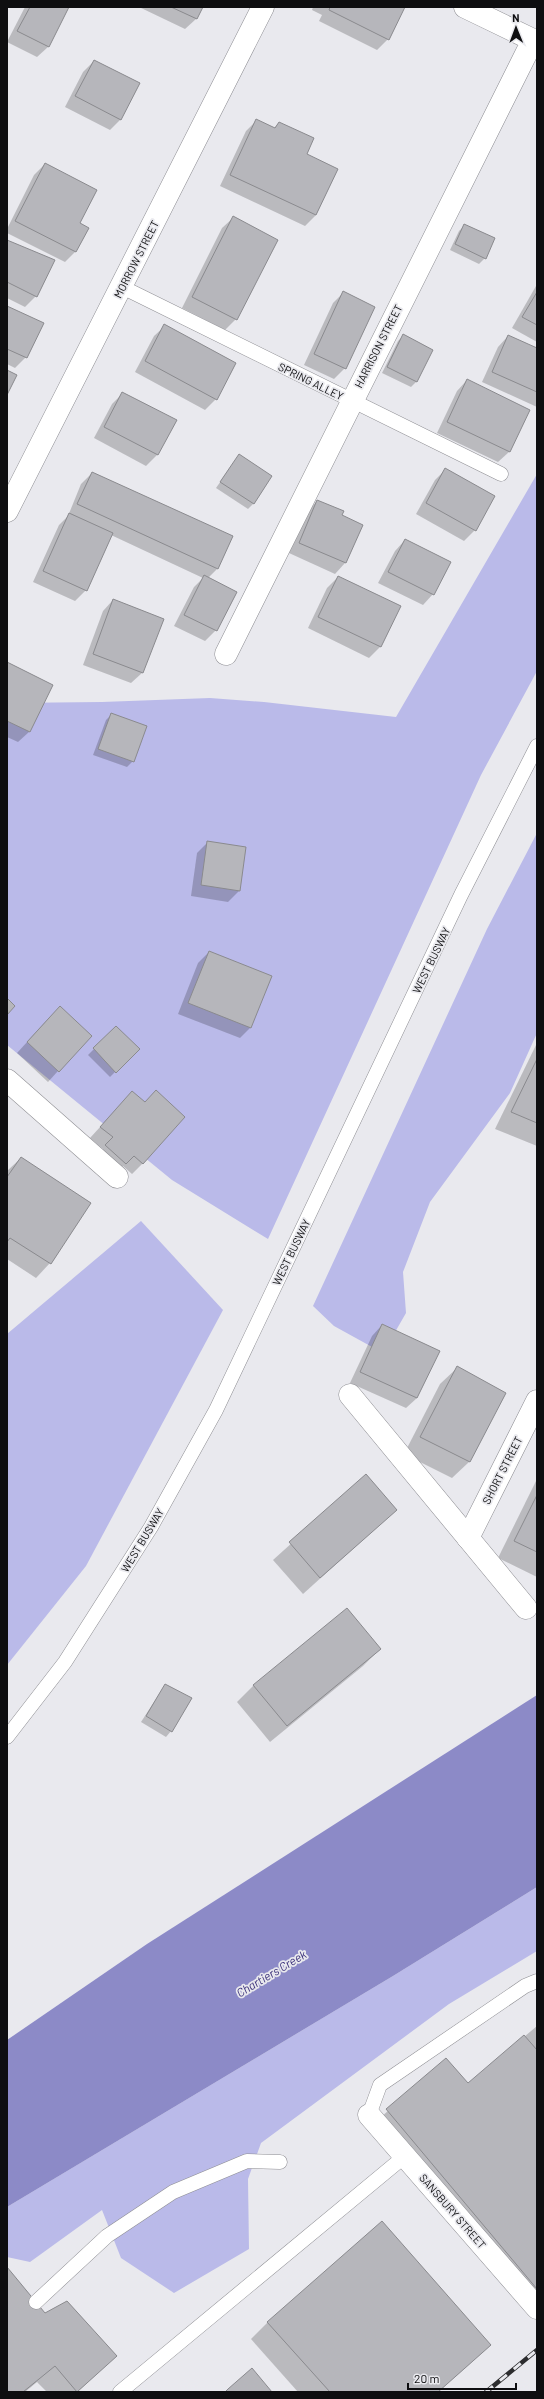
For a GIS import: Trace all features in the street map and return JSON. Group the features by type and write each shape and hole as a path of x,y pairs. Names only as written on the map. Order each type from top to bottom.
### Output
{"street":[{"name":"MORROW STREET","path":"7,511 263,7"},
{"name":"HARRISON STREET","path":"226,654 351,400 535,36 465,7"},
{"path":"7,1080 117,1177"},
{"path":"350,1395 526,1608"},
{"name":"SHORT STREET","path":"468,1538 537,1401"},
{"name":"SANSBURY STREET","path":"369,2115 537,2308"}],"lane":[{"name":"SPRING ALLEY","path":"122,287 501,474"},
{"name":"WEST BUSWAY","path":"7,1737 65,1662 151,1527 216,1410 461,895 537,746"},
{"path":"369,2115 380,2085 525,1986 537,1981"},
{"path":"120,2392 405,2156"},
{"path":"36,2302 107,2236 173,2192 248,2160 280,2162"}],"shaded area":[{"path":"537,474 537,671 481,775 268,1239 172,1180 7,1045 7,703 102,702 210,698 264,702 396,717"},
{"path":"537,833 537,1033 510,1093 430,1202 403,1272 406,1313 383,1353 334,1326 313,1306 487,929"},
{"path":"141,1221 223,1310 86,1566 7,1665 7,1334"},
{"path":"537,1887 537,1951 449,2004 261,2143 248,2179 249,2249 174,2293 121,2258 102,2210 30,2262 7,2257 7,2207 393,1976"}],"water":[{"name":"Chartiers Creek","path":"537,1695 537,1887 393,1976 7,2207 7,2040 147,1944"}],"building":[{"path":"30,7 69,7 49,47 17,31"},
{"path":"171,7 203,7 197,19"},
{"path":"330,7 405,7 389,40 329,10"},
{"path":"94,60 140,83 121,120 75,96"},
{"path":"256,119 275,128 279,122 314,138 307,154 338,169 316,215 230,175"},
{"path":"45,163 97,190 80,223 89,228 76,252 15,221"},
{"path":"233,216 278,240 237,320 192,297"},
{"path":"464,224 495,238 486,259 455,244"},
{"path":"7,240 55,260 37,297 7,282"},
{"path":"343,291 375,307 346,369 314,354"},
{"path":"537,292 537,325 522,317"},
{"path":"7,306 44,323 27,358 7,349"},
{"path":"164,324 236,363 217,400 145,361"},
{"path":"403,334 433,350 417,382 387,367"},
{"path":"508,335 537,348 537,392 492,372"},
{"path":"7,370 17,375 7,395"},
{"path":"467,379 530,410 510,452 447,422"},
{"path":"122,392 177,420 158,455 104,427"},
{"path":"239,454 272,476 254,504 220,482"},
{"path":"445,468 495,496 476,531 426,503"},
{"path":"92,472 233,536 218,569 77,504"},
{"path":"317,500 344,511 342,515 363,525 346,563 299,543"},
{"path":"69,513 113,533 87,591 43,571"},
{"path":"405,539 451,562 434,595 388,572"},
{"path":"204,575 237,592 217,631 184,615"},
{"path":"338,576 401,606 381,647 318,617"},
{"path":"113,599 164,619 143,673 93,654"},
{"path":"7,662 53,685 30,732 7,721"},
{"path":"111,713 147,726 134,762 98,749"},
{"path":"207,841 246,847 240,891 201,885"},
{"path":"209,951 272,976 251,1028 188,1003"},
{"path":"7,998 15,1006 7,1015"},
{"path":"60,1006 92,1036 59,1072 27,1042"},
{"path":"116,1026 140,1049 116,1073 93,1048"},
{"path":"537,1059 537,1123 511,1112"},
{"path":"156,1090 185,1117 143,1164 134,1156 126,1164 105,1145 113,1137 100,1127 132,1091 145,1102"},
{"path":"21,1157 91,1203 51,1264 10,1238 7,1242 7,1177"},
{"path":"382,1324 440,1351 417,1398 360,1372"},
{"path":"457,1366 506,1393 470,1462 420,1437"},
{"path":"366,1474 397,1510 320,1578 289,1542"},
{"path":"537,1495 537,1552 514,1541"},
{"path":"347,1608 381,1649 287,1726 253,1685"},
{"path":"165,1684 192,1698 172,1732 146,1716"},
{"path":"524,2035 537,2050 537,2289 386,2109 446,2058 468,2083"},
{"path":"382,2221 491,2345 438,2392 330,2392 267,2322"},
{"path":"7,2267 45,2313 67,2301 117,2356 77,2392 55,2366 23,2392 7,2392"},
{"path":"252,2368 272,2392 225,2392 228,2389"}],"railway":[{"path":"486,2392 537,2350"}]}
